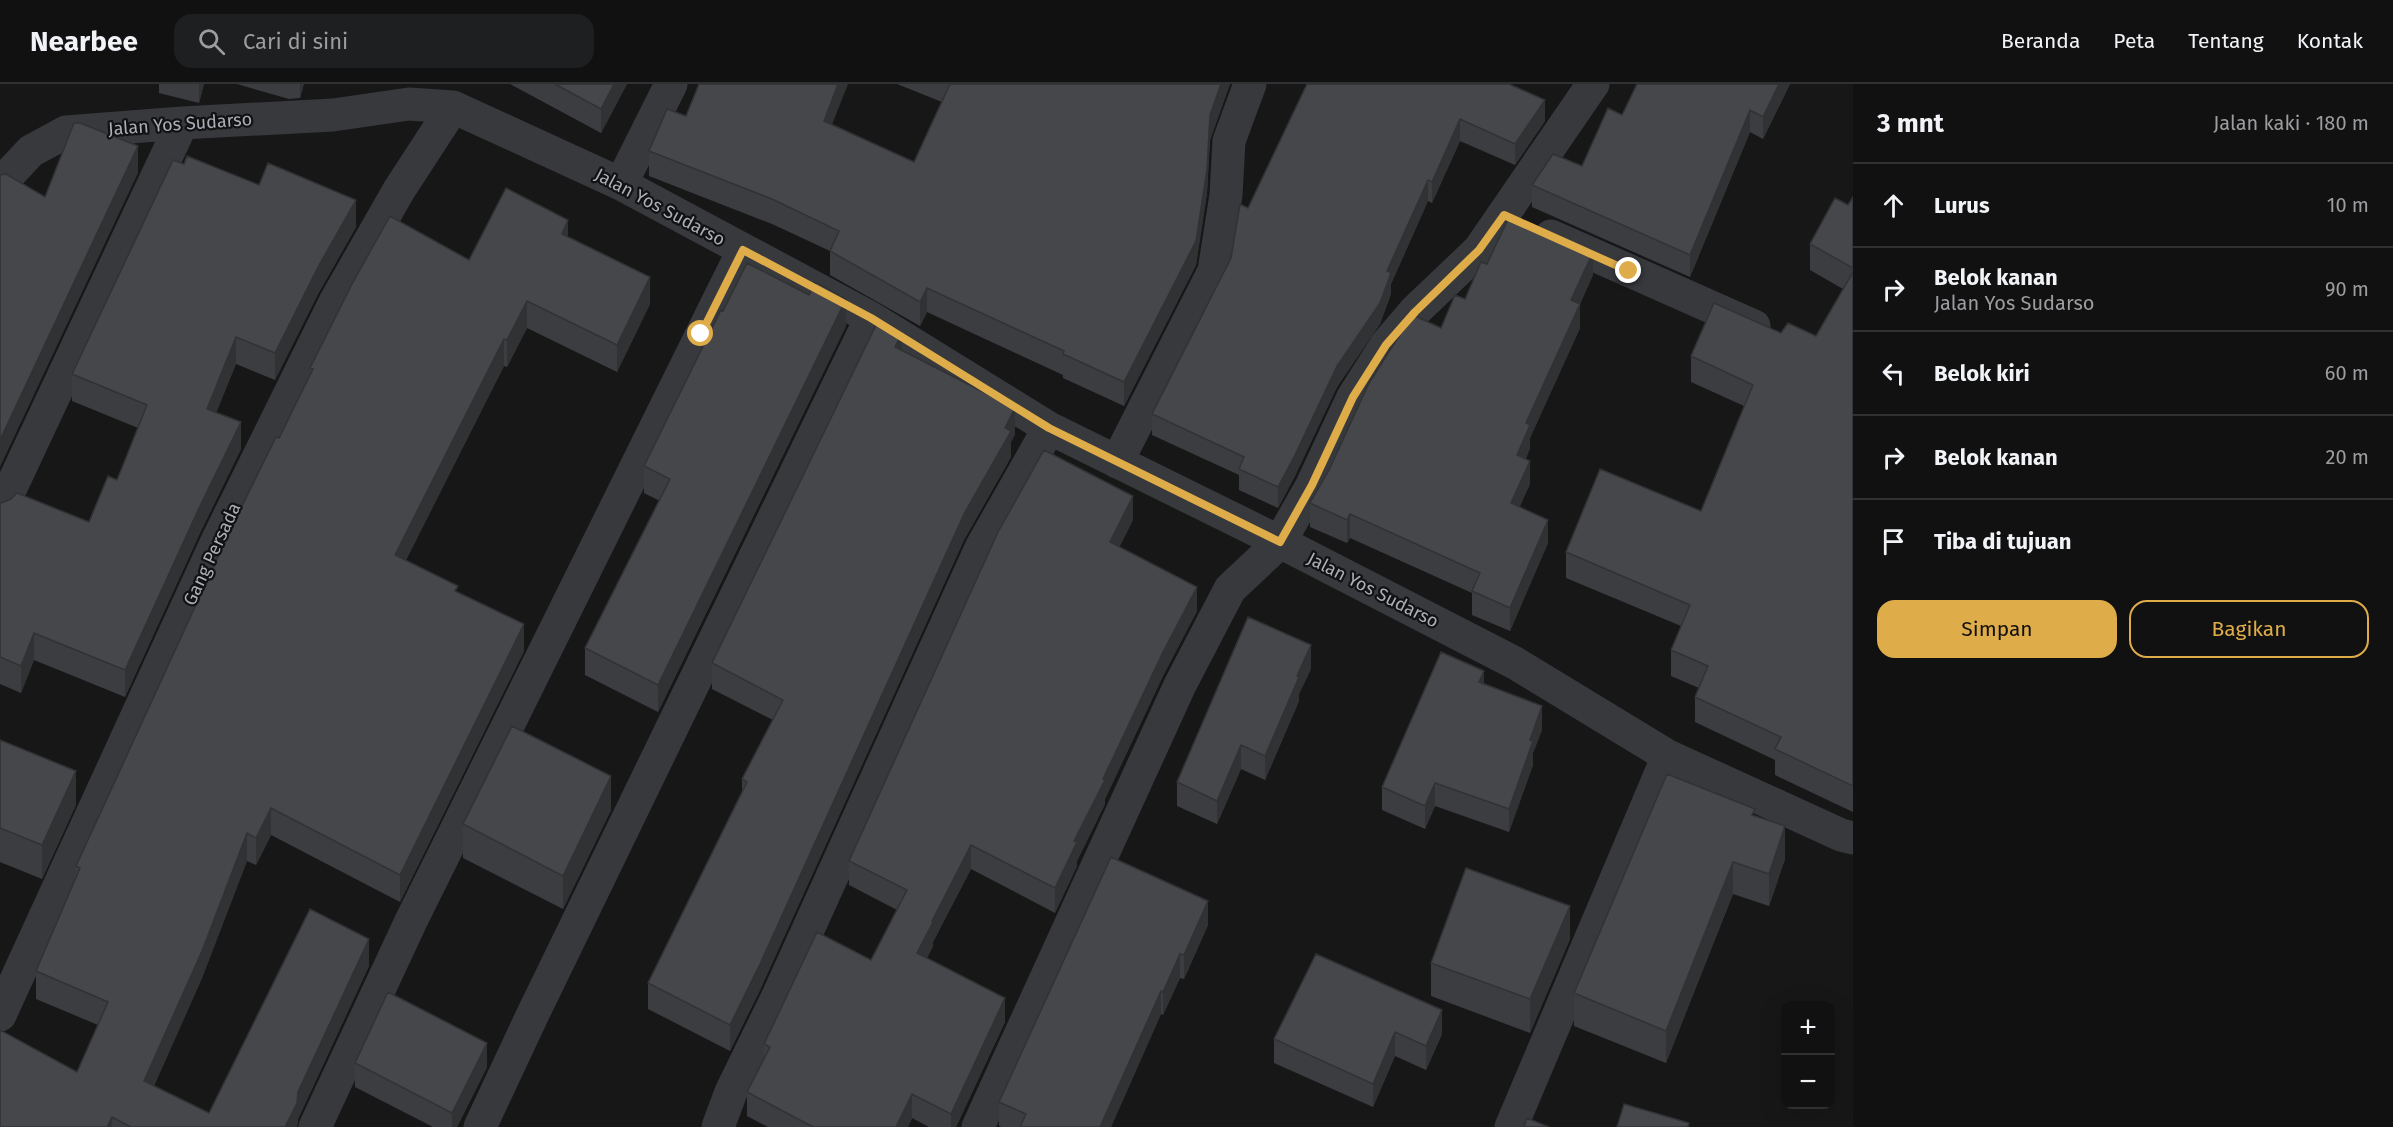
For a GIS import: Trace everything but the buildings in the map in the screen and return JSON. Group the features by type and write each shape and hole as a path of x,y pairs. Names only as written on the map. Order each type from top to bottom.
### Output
{"street":[{"path":"621,184 671,84"},
{"path":"1117,462 1214,271 1226,195 1229,141 1250,84"},
{"path":"978,1127 1185,675 1230,589 1280,542 1312,485 1353,397 1386,345 1415,312 1479,250 1593,84"},
{"name":"Jalan Yos Sudarso","path":"0,184 32,151 66,132 333,115 410,104 453,107 621,184 871,318 1049,428 1280,542 1515,663 1668,756 1841,835 1853,838"},
{"name":"Gang Persada","path":"0,1015 217,540 335,302 399,190 453,107"},
{"path":"0,511 182,123"},
{"path":"1504,215 1775,335"},
{"path":"315,1127 411,921 743,250"},
{"path":"480,1127 871,318"},
{"path":"724,1112 981,548 1049,428"},
{"path":"1511,1127 1668,756"}],"route":[{"path":"701,334 743,250 871,318 1049,428 1280,542 1312,485 1353,397 1386,345 1415,312 1479,250 1504,215 1629,271"}]}
